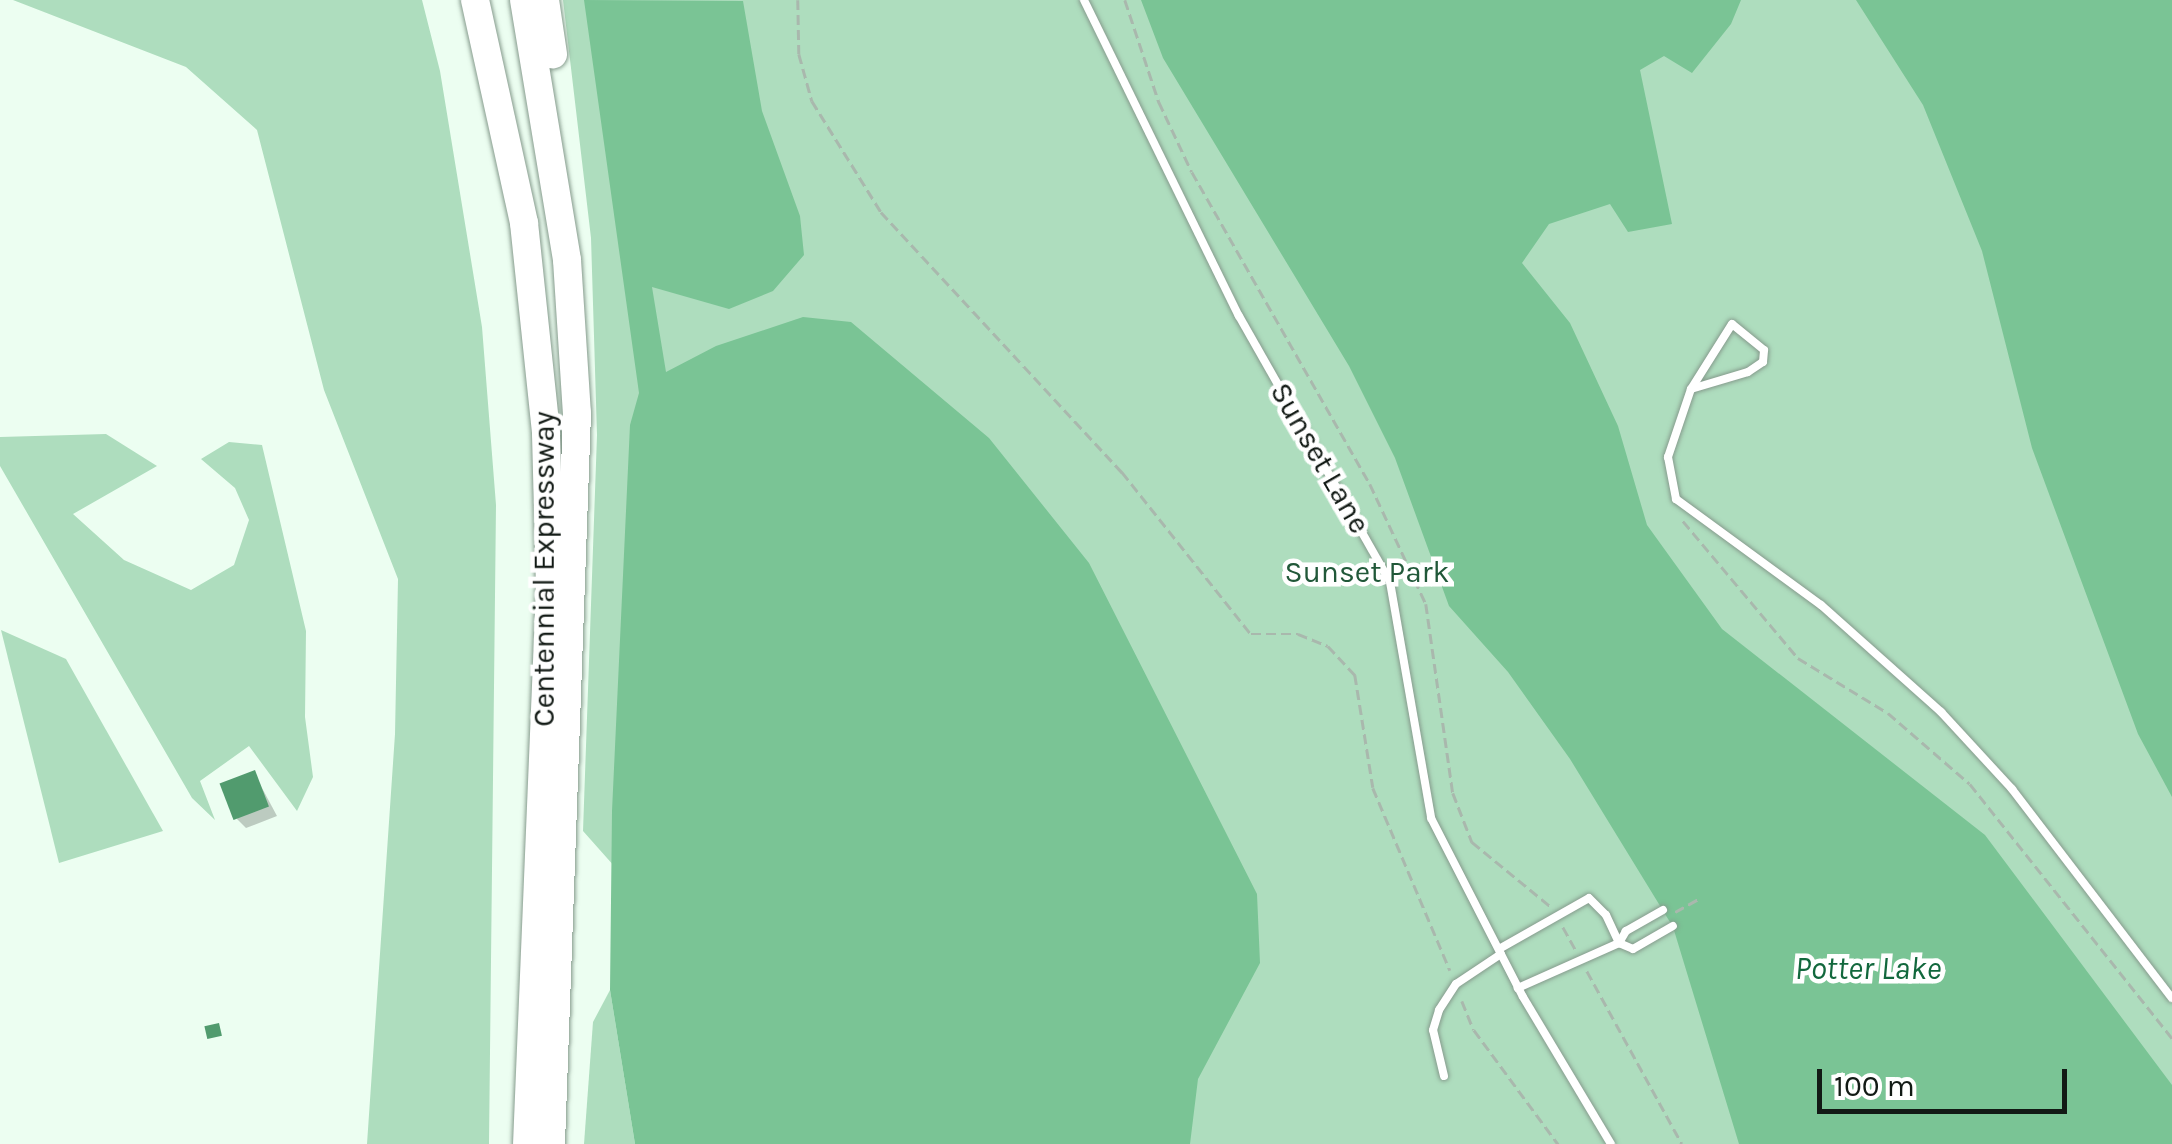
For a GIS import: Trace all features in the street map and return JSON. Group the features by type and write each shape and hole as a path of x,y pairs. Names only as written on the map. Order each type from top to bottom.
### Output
{"highway":[{"name":"Centennial Expressway","path":"475,0 524,223 546,434 550,589 527,1144"},
{"name":"Centennial Expressway","path":"524,0 563,230 575,352 576,535 551,1144"},
{"path":"545,0 558,89 563,230"}],"lane":[{"name":"Sunset Lane","path":"1084,0 1239,316 1390,582 1432,818 1518,988 1611,1144"},
{"path":"1691,388 1748,372 1763,362 1764,350 1732,324 1691,388 1668,457 1676,499 1821,605 1941,712 2012,788 2172,998"},
{"path":"1444,1076 1433,1030 1456,984 1500,952 1589,898 1620,943 1633,949 1672,926"},
{"path":"1518,988 1620,943 1626,931 1664,910"}],"path":[{"path":"798,0 799,54 812,101 881,212 1122,472 1251,634 1298,634 1328,646 1355,675 1373,788 1474,1030 1558,1144"},
{"path":"1676,499 1681,518 1798,658 1888,713 1970,784 2172,1038"},
{"path":"1684,907 1700,898"}],"green space":[{"path":"13,0 422,0 440,71 482,327 496,505 489,1144 367,1144 395,734 398,579 324,390 257,130 186,67"},
{"name":"Sunset Park","path":"563,0 2121,0 2172,412 2172,1144 861,1144 583,831 597,435 591,238"},
{"path":"106,434 157,466 73,514 124,560 191,590 234,565 249,520 235,488 201,459 229,442 262,445 306,631 305,717 313,777 297,811 249,746 200,781 215,820 192,798 0,466 0,437"},
{"path":"1,630 66,659 163,831 59,863"},
{"path":"610,990 635,1144 584,1144 593,1022"}],"water":[{"path":"584,0 743,1 762,111 800,216 804,255 773,291 729,309 652,287 666,372 716,346 803,317 851,322 989,438 1089,563 1257,894 1260,963 1198,1079 1190,1144 635,1144 610,990 612,811 630,425 639,393"},
{"name":"Potter Lake","path":"1141,0 1741,0 1731,24 1692,73 1664,56 1640,70 1672,224 1628,232 1610,204 1549,224 1522,263 1570,323 1618,426 1647,525 1722,629 1985,835 2172,1085 2172,1144 1739,1144 1673,927 1570,759 1508,672 1449,606 1395,458 1349,366 1163,58"},
{"path":"1856,0 2172,0 2172,797 2138,734 2032,448 1982,251 1923,105"}],"building":[{"path":"255,770 269,806 234,820 220,784"},
{"path":"219,1023 222,1036 207,1039 204,1026"}]}
